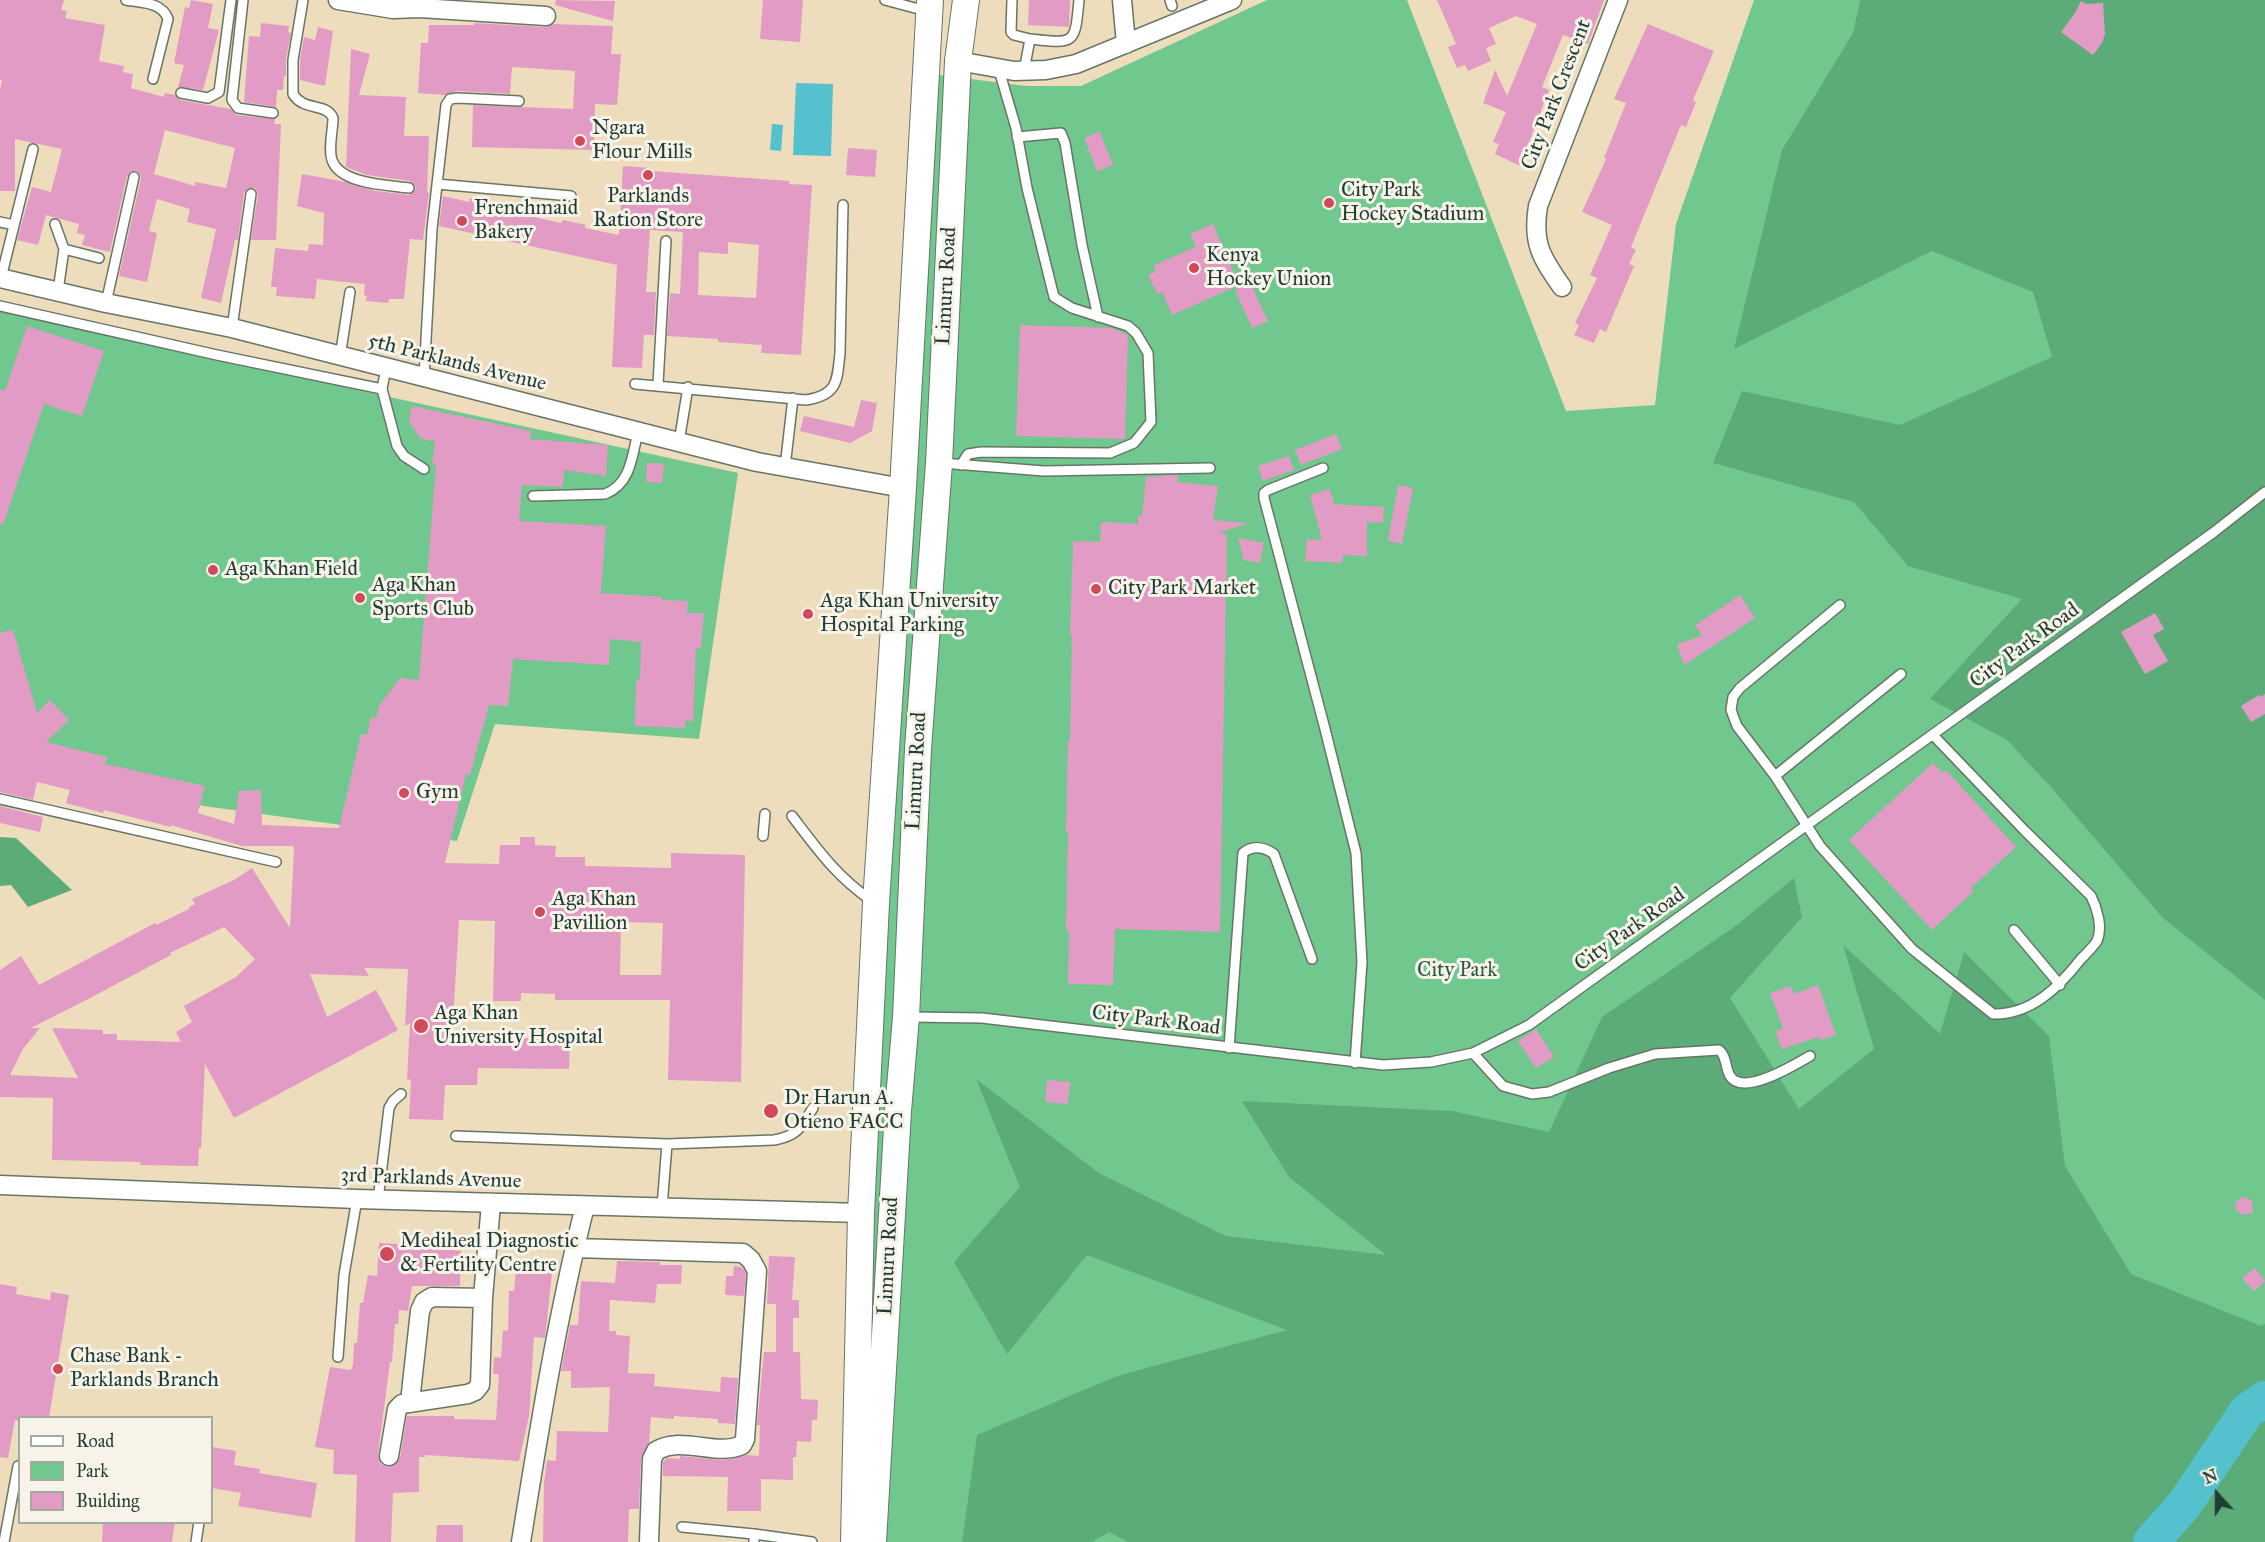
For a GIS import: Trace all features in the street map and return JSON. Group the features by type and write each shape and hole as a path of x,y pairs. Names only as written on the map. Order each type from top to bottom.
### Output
{"main road":[{"name":"Limuru Road","path":"873,1542 906,1017 918,749 950,464 958,62 966,0"},
{"name":"Limuru Road","path":"854,1542 861,1213 876,903 903,488 930,6"},
{"path":"861,1213 892,1217"}],"street":[{"path":"338,0 393,9 420,8 546,16"},
{"path":"1122,0 1126,44"},
{"path":"958,62 999,70 1024,71 1046,70 1077,64 1232,0"},
{"name":"City Park Crescent","path":"1562,287 1540,252 1535,225 1538,206 1618,0"},
{"name":"5th Parklands Avenue","path":"1,278 105,303 232,328 638,432 785,467 903,488"},
{"name":"3rd Parklands Avenue","path":"0,1185 378,1200 861,1213"},
{"path":"389,1455 397,1409 402,1404 468,1394 480,1385 483,1298 491,1203"},
{"path":"521,1542 542,1408 574,1248 585,1206"},
{"path":"574,1248 743,1253 752,1260 757,1271 745,1439 742,1445 729,1449 672,1445 656,1451 652,1459 649,1542"},
{"path":"410,1402 420,1311 424,1302 432,1297 483,1298"}],"lane":[{"path":"126,0 159,6 165,11 168,19 153,79"},
{"path":"181,93 208,98 219,92 231,0"},
{"path":"243,0 232,100 238,108 273,113"},
{"path":"303,0 292,60 293,94 302,104 328,110 331,113 333,117 331,158 337,169 349,177 365,182 409,188"},
{"path":"887,0 930,6"},
{"path":"1012,0 1011,32 1014,35 1063,43 1071,39 1076,30 1079,0"},
{"path":"1024,71 1030,39"},
{"path":"950,464 968,454 981,452 1110,453 1134,444 1150,422 1148,353 1136,333 1128,326 1072,308 1054,297 999,70"},
{"path":"424,377 432,229 446,105 450,99 519,101"},
{"path":"1017,137 1061,133 1065,143 1098,317"},
{"path":"1,278 33,149"},
{"path":"105,303 134,177"},
{"path":"437,184 571,196"},
{"path":"232,328 251,195"},
{"path":"635,384 658,384 806,400 827,394 834,387 838,375 843,205"},
{"path":"0,222 14,225"},
{"path":"55,224 64,249 58,291"},
{"path":"658,384 666,241"},
{"path":"64,249 99,258"},
{"path":"340,357 350,292"},
{"path":"0,306 217,355 382,389"},
{"path":"386,368 382,389 397,446 404,456 424,469"},
{"path":"680,442 688,387"},
{"path":"785,467 793,398"},
{"path":"533,496 605,494 616,490 623,483 627,473 638,432"},
{"path":"950,464 1044,471 1210,468"},
{"path":"1323,468 1264,493 1356,853 1362,962 1355,1063"},
{"name":"City Park Road","path":"906,1017 982,1018 1383,1065 1431,1062 1473,1053 1529,1025 1934,735 2214,532 2265,492"},
{"path":"1840,605 1732,697 1731,710 1737,726 1775,776 1820,846 1912,949 1993,1014 2026,1008 2060,985 2097,940 2099,923 2097,908 2091,896 2025,831 1934,735"},
{"path":"1775,776 1901,674"},
{"path":"0,799 276,862"},
{"path":"763,836 765,814"},
{"path":"792,816 833,870 850,886 876,903"},
{"path":"1228,1048 1243,853 1246,850 1266,848 1274,854 1312,958"},
{"path":"2014,930 2060,985"},
{"path":"1473,1053 1503,1086 1532,1094 1549,1092 1609,1068 1663,1053 1719,1050 1723,1053 1730,1076 1734,1080 1744,1082 1772,1077 1810,1056"},
{"path":"378,1200 389,1108 401,1094"},
{"path":"456,1136 667,1144 785,1138 798,1132 813,1108"},
{"path":"663,1207 667,1144"},
{"path":"338,1357 345,1275 357,1199"},
{"path":"4,1542 18,1466"},
{"path":"196,1542 199,1524"},
{"path":"682,1527 754,1538 812,1542"}],"green space":[{"name":"City Park","path":"1267,0 1407,0 1566,411 1655,405 1676,224 1754,0 2265,0 2265,1542 850,1542 931,74 1026,86 1081,86"},
{"path":"1860,0 2265,0 2265,1000 2162,917 2050,786 2007,740 1930,699 2022,599 1908,566 1854,502 1713,463 1742,391 1900,425 2052,357 2033,292 1932,251 1734,349 1782,150 1853,33"},
{"name":"Aga Khan Sports Club","path":"0,312 738,473 699,739 495,724 457,841 204,806 0,770"},
{"path":"0,837 16,838 72,890 28,907 11,885 0,886"},
{"path":"1794,878 1802,917 1730,998 1799,1109 1874,1049 1843,945 1940,1034 1964,952 2049,1036 2065,1166 2131,1274 2261,1326 2265,1324 2265,1542 1128,1542 1109,1532 1092,1542 962,1542 977,1435 1117,1376 1287,1330 1087,1255 1007,1354 954,1262 1020,1187 976,1079 1099,1173 1226,1236 1386,1255 1289,1177 1242,1101 1452,1111 1549,1132 1602,1017 1737,925"}],"water":[{"path":"796,83 833,84 831,156 793,155"},
{"path":"772,124 783,125 781,151 770,150"}],"building":[{"path":"0,0 64,0 61,10 67,11 65,18 105,25 99,61 124,66 123,72 133,74 131,88 164,97 165,93 175,95 180,100 231,109 237,115 275,119 274,124 281,124 276,240 251,240 258,194 255,188 248,188 244,193 238,240 235,240 221,303 201,298 216,229 187,222 190,209 157,199 149,231 157,233 147,282 119,276 141,178 136,171 131,171 127,176 110,252 82,245 85,235 77,233 79,224 46,215 38,245 17,240 32,187 51,192 62,149 15,139 15,191 0,191 0,91 2,80 0,80","holes":["165,130 235,148 226,188 195,182 195,186 154,174"]},
{"path":"191,0 213,4 208,28 219,30 203,90 178,87 184,65 174,63 185,7 189,8"},
{"path":"556,0 615,1 613,21 555,5"},
{"path":"763,0 803,0 800,42 760,39"},
{"path":"1029,0 1070,0 1069,27 1028,25"},
{"path":"1437,0 1604,0 1588,44 1563,35 1542,87 1549,90 1520,166 1495,154 1499,144 1493,142 1506,112 1483,103 1495,70 1507,96 1537,24 1516,16 1489,28 1496,44 1486,48 1491,61 1468,71 1465,65 1457,68 1448,47 1456,44"},
{"path":"2081,1 2086,4 2103,3 2105,34 2102,43 2093,55 2061,32"},
{"path":"261,23 289,26 288,32 291,33 286,59 286,76 284,76 283,90 277,90 276,107 244,102 249,36 260,37"},
{"path":"474,23 545,27 553,24 613,26 611,54 621,54 617,105 595,104 594,150 472,147 473,105 573,109 575,71 512,67 510,94 458,91 445,95 418,93 421,43 428,43 429,25 474,25"},
{"path":"1648,24 1714,51 1693,100 1696,102 1686,127 1681,125 1631,247 1636,250 1629,264 1634,266 1606,332 1600,329 1594,343 1574,335 1579,325 1575,323 1597,278 1590,275 1612,225 1582,212 1606,159 1604,158 1626,103 1614,99"},
{"path":"318,27 333,31 325,86 300,80 304,37 315,40"},
{"path":"351,49 370,54 359,95 406,97 404,136 429,136 427,192 429,193 423,240 410,239 404,299 389,299 388,303 366,301 365,284 317,279 315,299 276,296 277,287 271,287 275,248 308,251 309,244 323,245 324,213 297,206 302,174 346,182 376,191 409,195 416,189 410,181 367,175 346,167"},
{"path":"1100,132 1113,165 1097,171 1084,138"},
{"path":"848,148 877,150 875,177 846,175"},
{"path":"623,166 651,168 651,171 790,181 789,184 812,185 801,355 761,353 762,345 718,342 718,339 667,336 670,293 680,294 683,232 650,230 646,292 656,292 654,335 644,335 642,368 612,367 617,265 439,226 443,196 469,202 470,198 494,204 493,208 561,223 563,220 586,225 585,228 619,235","holes":["728,242 759,245 756,298 698,295 699,252 728,254"]},
{"name":"Kenya Hockey Union","path":"1213,224 1239,285 1172,315 1162,292 1157,294 1148,275 1156,271 1154,265 1196,247 1190,234"},
{"path":"1250,282 1268,321 1252,328 1235,290"},
{"path":"1020,325 1112,328 1128,335 1125,439 1016,436"},
{"path":"27,326 104,351 82,416 44,404 3,525 0,524 0,389 5,391"},
{"path":"861,400 877,403 872,431 850,443 800,431 804,416 854,427"},
{"path":"412,406 531,431 530,439 608,445 606,476 564,470 563,487 522,485 519,521 606,526 601,593 688,601 687,613 704,613 701,648 696,648 693,721 685,721 685,728 635,726 636,680 640,680 641,642 610,639 609,665 513,659 508,706 489,705 470,775 466,774 445,863 499,864 500,845 520,845 520,837 535,837 535,845 556,846 555,857 585,857 585,866 671,868 671,853 745,855 741,1082 668,1080 670,1000 555,1000 555,994 521,993 521,1001 493,1001 495,921 459,920 452,1037 570,1039 569,1069 478,1068 477,1085 445,1085 443,1120 409,1119 411,1080 407,1079 410,1023 405,1026 408,969 364,968 369,976 310,974 327,1017 376,990 398,1030 234,1118 205,1064 198,1166 52,1160 53,1098 0,1097 0,970 21,956 39,985 155,923 156,925 189,909 195,904 192,899 234,880 252,868 290,928 294,849 293,846 242,846 171,825 171,827 104,810 103,813 66,803 70,790 37,782 33,800 0,792 0,633 13,630 37,713 50,700 69,720 46,742 107,757 105,764 205,786 198,813 234,824 239,791 261,790 262,825 339,828 361,734 367,735 371,717 376,718 379,706 400,678 419,680 436,465 432,465 435,441 421,439 409,422","holes":["621,922 663,923 661,975 620,975","224,927 255,959 236,977 184,1006 192,1022 176,1032 181,1042 117,1040 117,1034 103,1034 103,1030 52,1028 78,1078 10,1075 23,1049 40,1028 31,1028 171,955 170,953"]},
{"path":"1336,434 1342,449 1301,465 1295,450"},
{"path":"1289,456 1294,470 1263,481 1258,466"},
{"path":"647,463 664,464 662,483 646,482"},
{"path":"1178,475 1177,482 1218,486 1213,520 1249,523 1218,533 1227,534 1220,932 1115,929 1113,985 1068,984 1069,930 1066,930 1068,832 1066,832 1068,741 1070,741 1073,541 1100,542 1101,522 1138,524 1138,515 1142,516 1146,477"},
{"path":"1398,485 1413,488 1402,544 1388,541"},
{"path":"1330,489 1334,504 1384,507 1383,523 1367,522 1367,556 1343,555 1342,563 1305,561 1307,539 1322,540 1310,495"},
{"path":"1238,538 1264,543 1260,563 1244,560"},
{"path":"1740,595 1755,618 1684,665 1677,644 1702,636 1695,625"},
{"path":"2155,613 2164,629 2153,635 2168,661 2145,674 2121,632"},
{"path":"2265,694 2265,714 2251,722 2241,706"},
{"path":"1933,763 1942,773 1946,770 2016,847 1971,888 1974,891 1932,930 1849,840"},
{"path":"0,806 43,817 40,832 0,823"},
{"path":"1818,985 1836,1035 1820,1040 1819,1037 1782,1049 1775,1031 1783,1029 1770,993 1791,986 1794,994"},
{"path":"1536,1029 1554,1057 1536,1068 1518,1041"},
{"path":"1047,1080 1070,1082 1068,1104 1045,1102"},
{"path":"2246,1197 2252,1201 2253,1213 2242,1215 2236,1210 2235,1203 2240,1198"},
{"path":"379,1243 454,1247 454,1250 461,1251 460,1286 412,1286 408,1311 399,1310 398,1324 395,1324 392,1362 390,1362 378,1454 381,1464 388,1467 393,1466 400,1458 407,1416 454,1416 454,1419 496,1420 499,1374 493,1374 494,1357 501,1358 503,1330 508,1331 509,1291 514,1291 517,1260 553,1264 545,1338 534,1337 529,1416 519,1461 425,1455 425,1457 419,1457 419,1492 393,1493 391,1542 355,1542 357,1475 333,1474 334,1450 315,1447 330,1367 351,1370 353,1365 360,1303 363,1303 368,1275 377,1276"},
{"path":"769,1256 795,1257 792,1300 799,1300 799,1318 793,1318 793,1352 800,1352 801,1399 818,1400 817,1420 812,1420 811,1442 797,1441 796,1457 793,1457 793,1480 761,1479 761,1511 727,1511 728,1477 663,1476 663,1462 667,1458 680,1459 680,1456 722,1460 746,1455 759,1456 760,1425 757,1425 764,1352 776,1352 776,1304 767,1304"},
{"path":"617,1261 682,1265 681,1284 657,1284 655,1303 610,1300 609,1331 616,1331 616,1335 630,1336 628,1373 655,1374 654,1386 720,1392 721,1377 738,1378 735,1424 718,1423 718,1419 651,1417 649,1443 641,1459 639,1509 629,1509 628,1542 543,1542 544,1484 547,1460 556,1461 557,1431 608,1432 610,1387 571,1388 571,1371 561,1371 570,1325 578,1325 581,1281 615,1283"},
{"path":"734,1266 742,1267 746,1273 744,1296 725,1295 726,1276 733,1276"},
{"path":"2255,1268 2265,1281 2254,1291 2242,1278"},
{"path":"0,1284 17,1287 16,1294 50,1300 51,1292 69,1295 49,1416 18,1416 18,1421 15,1420 8,1458 0,1457"},
{"path":"213,1447 236,1451 234,1465 260,1469 259,1473 317,1483 311,1518 238,1506 241,1493 213,1488"},
{"path":"103,1524 175,1524 172,1542 102,1542"},
{"path":"437,1525 463,1525 463,1542 436,1542"}],"waterway":[{"path":"2151,1542 2184,1505 2247,1411 2265,1399"}],"place":[{"name":"Ngara Flour Mills","path":"580,141"},
{"name":"Parklands Ration Store","path":"648,175"},
{"name":"City Park Hockey Stadium","path":"1329,203"},
{"name":"Frenchmaid Bakery","path":"462,221"},
{"name":"Kenya Hockey Union","path":"1194,268"},
{"name":"Aga Khan Field","path":"213,570"},
{"name":"City Park Market","path":"1096,589"},
{"name":"Aga Khan Sports Club","path":"360,598"},
{"name":"Aga Khan University Hospital Parking","path":"808,614"},
{"name":"Gym","path":"404,793"},
{"name":"Aga Khan Pavillion","path":"540,912"},
{"name":"Aga Khan University Hospital","path":"421,1026"},
{"name":"Dr Harun A. Otieno FACC","path":"771,1111"},
{"name":"Mediheal Diagnostic & Fertility Centre","path":"387,1254"},
{"name":"Chase Bank - Parklands Branch","path":"58,1369"}]}
